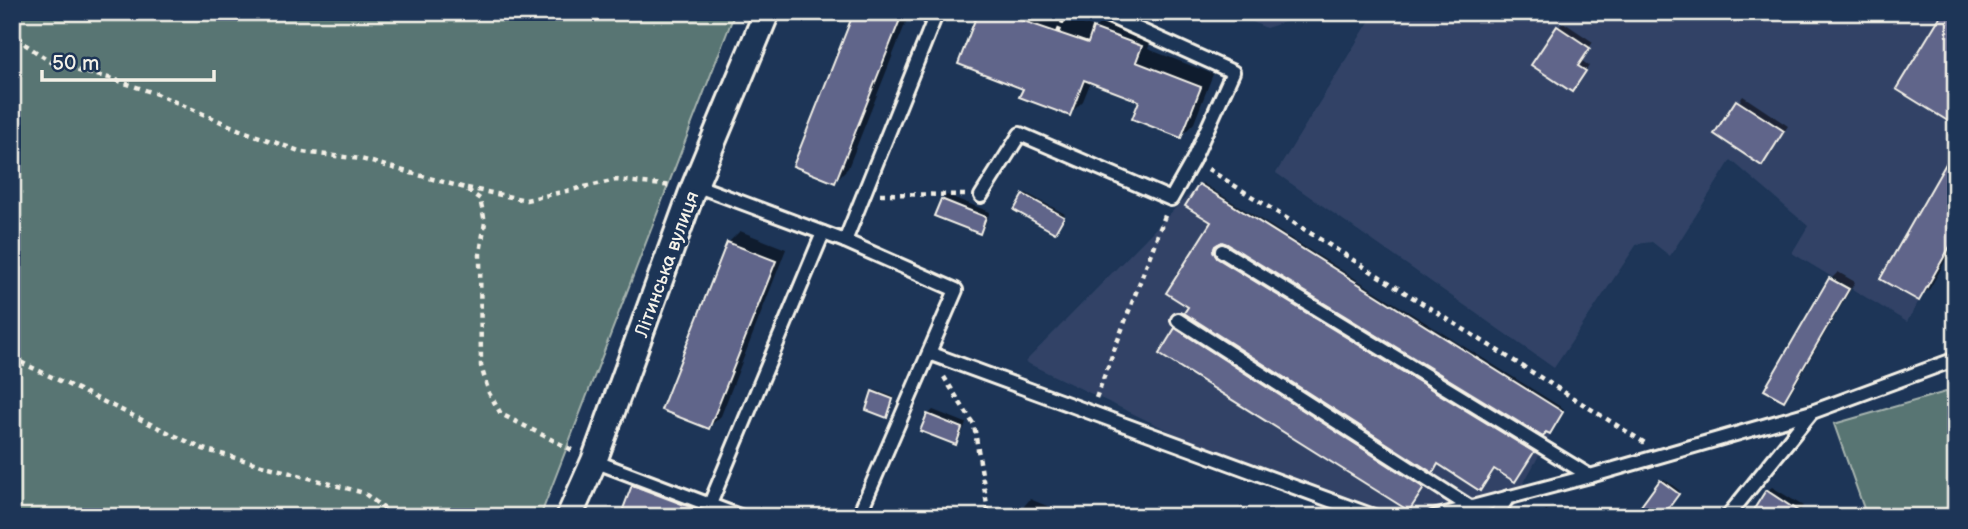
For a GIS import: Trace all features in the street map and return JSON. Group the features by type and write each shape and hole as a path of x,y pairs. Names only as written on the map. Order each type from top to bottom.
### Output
{"street":[{"name":"Літинська вулиця","path":"569,517 594,461 694,189 767,12"}],"lane":[{"path":"845,241 937,12"},
{"path":"981,196 1020,134 1171,199 1193,160 1233,72 1100,12"},
{"path":"694,189 845,241 956,290 858,517"},
{"path":"709,505 823,233"},
{"path":"1222,251 1590,476"},
{"path":"1178,320 1470,507"},
{"path":"929,353 1376,517"},
{"path":"1434,517 1590,476 1812,412 1956,359"},
{"path":"1727,517 1812,412"},
{"path":"594,461 742,517"},
{"path":"1496,517 1508,497"}],"path":[{"path":"1058,33 1067,12"},
{"path":"12,28 26,45 51,62 158,94 240,130 302,152 361,159 465,188 526,200 615,180 694,189"},
{"path":"1193,160 1663,455"},
{"path":"465,188 480,198 485,222 480,253 481,366 489,393 501,414 594,461"},
{"path":"864,194 981,196"},
{"path":"1091,412 1171,199"},
{"path":"929,353 974,425 989,517"},
{"path":"12,358 203,449 364,493 395,517"},
{"path":"384,517 389,512"}],"shaded area":[{"path":"1231,12 1296,12 1291,20 1266,28"},
{"path":"1375,12 1956,12 1956,236 1907,322 1792,253 1808,226 1731,160 1670,256 1652,242 1637,244 1554,368 1276,173"},
{"path":"1199,184 1563,412 1522,486 1415,517 1349,517 1025,362"}],"green space":[{"path":"12,12 735,12 540,517 12,517"},
{"path":"1956,389 1956,517 1867,517 1834,424"}],"building":[{"path":"854,12 903,12 835,183 793,166"},
{"path":"978,12 997,12 1088,43 1093,28 1142,46 1136,62 1201,87 1181,138 1132,119 1139,101 1084,80 1070,116 1019,97 1023,89 958,64"},
{"path":"1943,12 1956,12 1956,126 1896,89"},
{"path":"1557,26 1590,48 1578,66 1586,71 1572,92 1531,65"},
{"path":"1736,100 1784,131 1762,166 1714,134"},
{"path":"1956,146 1956,236 1919,301 1880,279"},
{"path":"1199,184 1563,412 1550,434 1546,432 1543,437 1227,244 1222,242 1215,246 1213,251 1217,258 1534,452 1515,482 1494,469 1480,491 1438,464 1433,473 1184,313 1188,307 1166,293 1211,222 1185,206"},
{"path":"1023,194 1064,217 1055,233 1014,210"},
{"path":"941,199 986,217 980,234 934,216"},
{"path":"727,242 776,261 709,429 661,410"},
{"path":"1829,278 1849,289 1784,401 1764,390"},
{"path":"1175,328 1424,488 1409,511 1159,354"},
{"path":"872,391 893,399 887,418 866,410"},
{"path":"927,414 962,428 956,445 920,431"},
{"path":"1660,480 1679,494 1662,517 1633,517"},
{"path":"632,485 711,515 711,517 620,517"},
{"path":"1766,490 1807,517 1749,517"}]}
